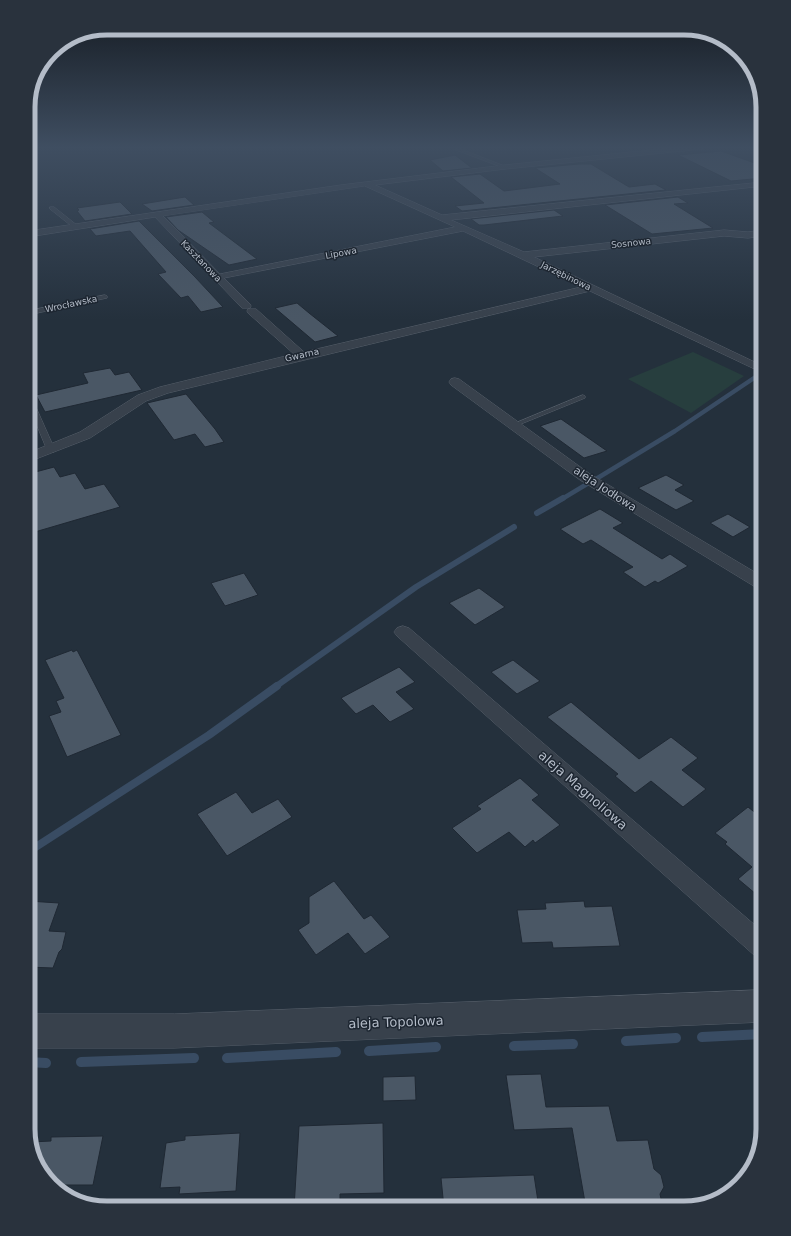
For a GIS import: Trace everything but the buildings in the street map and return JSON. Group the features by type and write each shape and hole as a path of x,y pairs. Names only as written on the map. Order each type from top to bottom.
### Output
{"street":[{"path":"35,233 230,205"},
{"name":"Jarzębinowa","path":"412,205 523,255 589,288 756,367"},
{"path":"442,218 568,205"},
{"name":"Kasztanowa","path":"157,215 217,277 300,355"},
{"name":"Lipowa","path":"217,277 465,228"},
{"name":"Sosnowa","path":"523,255 724,233 756,233"},
{"name":"Gwarna","path":"35,456 85,435 142,398 164,390 300,355 405,332 589,288"},
{"name":"aleja Jodłowa","path":"455,382 585,477 756,580"},
{"name":"aleja Magnoliowa","path":"403,632 756,941"},
{"name":"aleja Topolowa","path":"35,1030 174,1031 756,1006"}],"lane":[{"path":"52,208 76,227"},
{"name":"Wrocławska","path":"35,312 105,297"},
{"path":"514,425 583,397"},
{"path":"35,412 51,450"}],"green space":[{"path":"693,352 744,376 691,413 628,379"}],"waterway":[{"path":"596,479 675,431 756,377"},
{"path":"562,499 587,484"},
{"path":"537,513 563,498"},
{"path":"275,687 416,587 514,527"},
{"path":"35,847 209,735 277,686"},
{"path":"702,1037 756,1034"},
{"path":"626,1041 676,1038"},
{"path":"514,1046 573,1044"},
{"path":"369,1051 436,1047"},
{"path":"227,1058 336,1052"},
{"path":"81,1062 194,1058"},
{"path":"35,1062 46,1063"}]}
